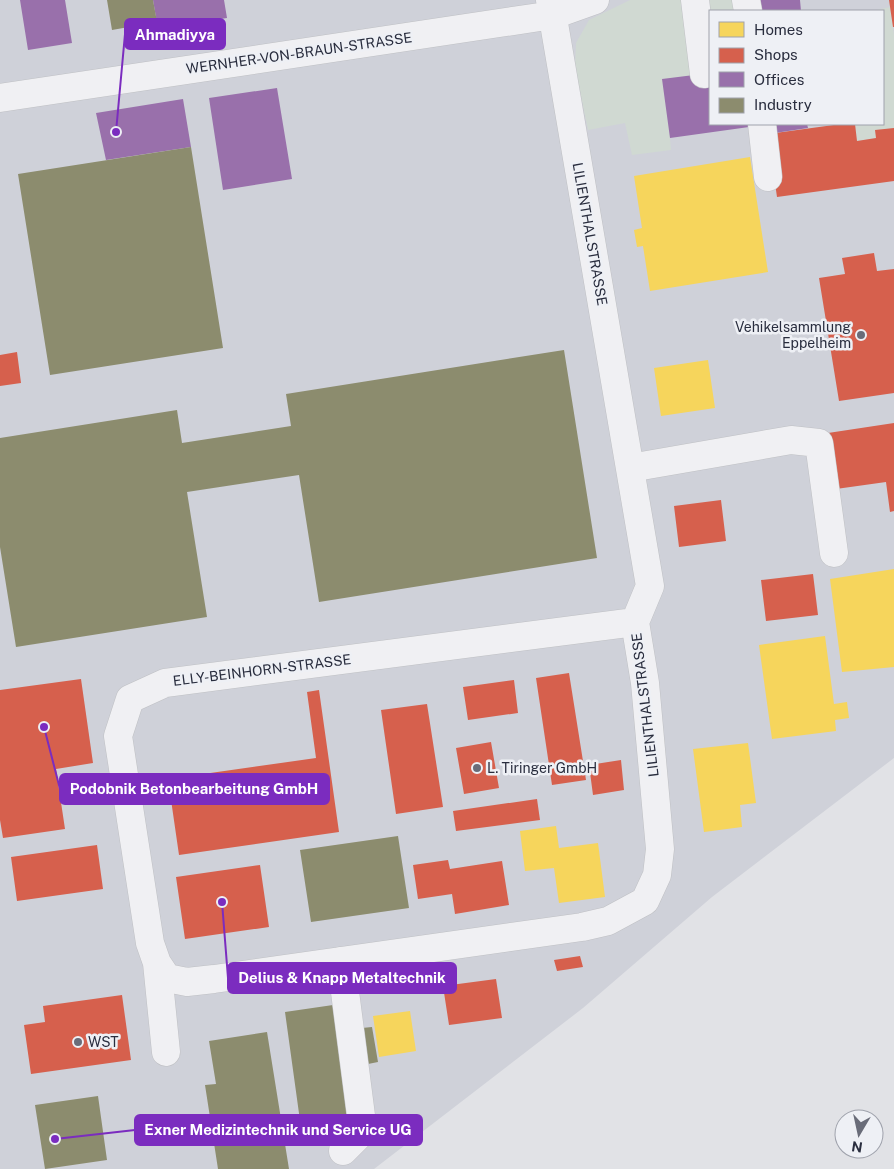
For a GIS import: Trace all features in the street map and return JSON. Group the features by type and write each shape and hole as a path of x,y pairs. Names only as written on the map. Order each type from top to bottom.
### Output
{"street":[{"name":"WERNHER-VON-BRAUN-STRASSE","path":"0,98 595,0"},
{"path":"695,0 704,74"},
{"name":"LILIENTHALSTRASSE","path":"341,961 582,927 608,920 645,901 657,875 660,849 645,683 635,622 650,586 552,8"},
{"path":"762,125 768,177"},
{"path":"630,468 790,440 819,443 834,554"},
{"name":"ELLY-BEINHORN-STRASSE","path":"166,1052 156,963 150,943 118,736 130,699 165,683 635,622"},
{"path":"156,963 167,978 187,982 341,961 363,1130 343,1151"}],"shaded area":[{"path":"0,0 894,0 894,758 712,897 583,1008 374,1169 0,1169"},
{"path":"630,0 740,0 742,10 709,10 709,75 670,138 671,150 632,155 625,123 588,130 575,67 576,43 589,20"},
{"path":"890,7 894,35 894,128 876,130 876,138 857,141 855,125 884,125 884,10 876,10"}],"building: Homes":[{"path":"750,157 768,272 650,291 643,246 637,247 634,230 642,228 634,176"},
{"path":"708,360 715,408 661,416 654,368"},
{"path":"894,569 894,667 842,672 830,579"},
{"path":"825,636 834,704 847,702 849,718 835,720 836,731 772,739 759,645"},
{"path":"748,743 756,803 740,805 742,827 704,832 693,749"},
{"path":"556,826 559,848 598,843 605,897 559,903 554,868 525,871 520,831"},
{"path":"410,1011 416,1051 379,1057 373,1016"}],"building: Shops":[{"path":"889,0 894,0 894,27 893,27"},
{"path":"834,125 855,125 857,141 876,138 875,130 894,128 894,181 777,197 768,134"},
{"name":"Vehikelsammlung Eppelheim","path":"874,253 877,271 894,269 894,393 839,401 819,278 845,274 842,258"},
{"path":"17,352 21,383 0,386 0,355"},
{"path":"894,423 894,511 890,512 886,482 836,489 828,433"},
{"path":"721,500 726,541 679,547 674,506"},
{"path":"813,574 818,615 766,621 761,580"},
{"path":"569,673 586,780 552,785 536,678"},
{"path":"81,679 93,763 56,769 65,829 3,838 0,820 0,690"},
{"path":"514,680 518,713 468,720 463,687"},
{"path":"319,690 339,832 179,855 168,779 316,758 307,692"},
{"path":"427,704 443,807 396,814 381,710"},
{"name":"L. Tiringer GmbH","path":"491,742 499,788 464,794 456,748"},
{"path":"621,760 624,790 593,795 589,765"},
{"path":"537,799 540,820 456,831 453,811"},
{"path":"97,845 103,889 17,901 11,857"},
{"path":"448,860 450,869 502,861 509,905 455,914 452,894 418,899 413,865"},
{"path":"260,865 269,927 185,939 176,877"},
{"path":"580,956 583,967 557,971 554,960"},
{"path":"496,979 502,1018 449,1025 443,986"},
{"name":"WST","path":"122,995 131,1060 31,1074 24,1025 45,1022 43,1006"}],"building: Offices":[{"path":"20,0 65,0 72,43 28,50"},
{"path":"153,0 224,0 227,18 158,29"},
{"path":"750,0 800,0 801,10 752,10"},
{"path":"709,73 709,125 749,125 749,127 670,138 662,79"},
{"path":"277,88 292,179 223,190 209,98"},
{"path":"183,99 191,147 106,160 96,113"},
{"path":"767,125 807,125 808,128 768,134"}],"building: Industry":[{"path":"107,0 153,0 157,22 112,30"},
{"path":"191,147 223,348 50,375 18,174"},
{"path":"564,350 597,558 319,602 299,475 187,492 207,617 16,647 0,547 0,438 177,410 182,443 291,426 286,394"},
{"path":"398,836 409,908 311,922 300,850"},
{"path":"333,1005 351,1128 302,1135 285,1012"},
{"path":"372,1027 378,1062 368,1064 362,1028"},
{"path":"267,1032 289,1169 218,1169 205,1085 216,1084 209,1041"},
{"path":"98,1096 107,1160 45,1169 35,1105"}],"place":[{"name":"Ahmadiyya","path":"116,132"},
{"name":"Vehikelsammlung Eppelheim","path":"861,335"},
{"name":"Podobnik Betonbearbeitung GmbH","path":"44,727"},
{"name":"L. Tiringer GmbH","path":"477,768"},
{"name":"Delius & Knapp Metaltechnik","path":"222,902"},
{"name":"WST","path":"78,1042"},
{"name":"Exner Medizintechnik und Service UG","path":"55,1139"}]}
